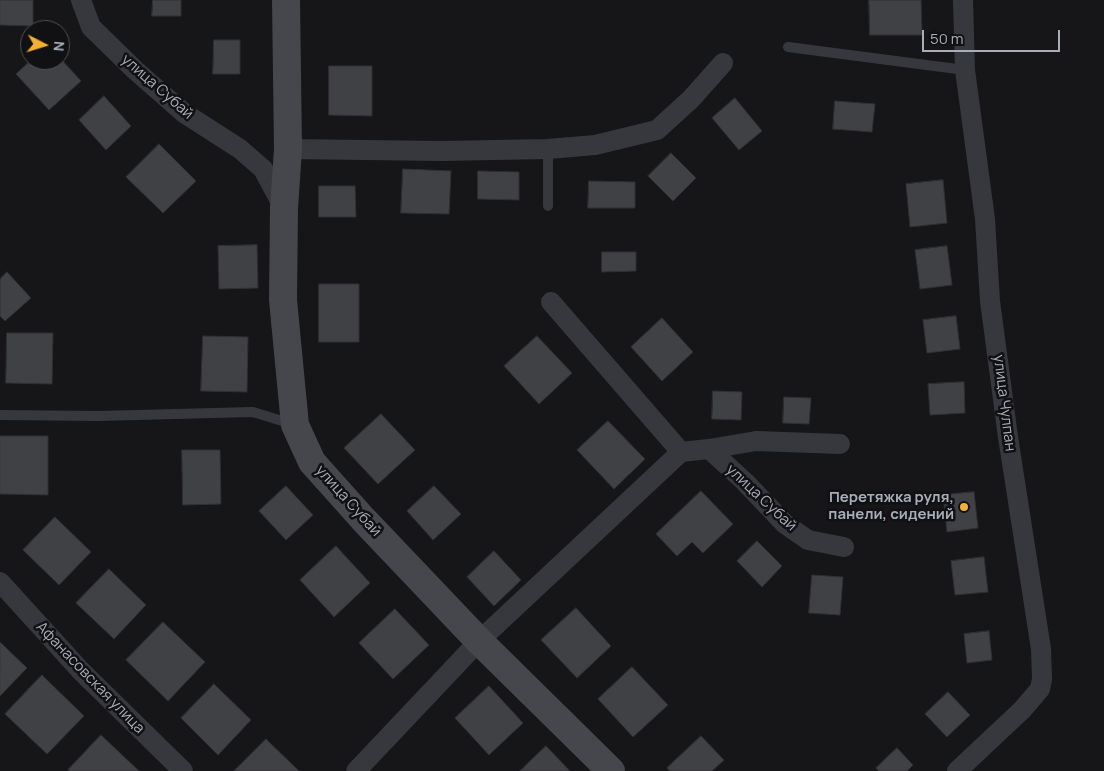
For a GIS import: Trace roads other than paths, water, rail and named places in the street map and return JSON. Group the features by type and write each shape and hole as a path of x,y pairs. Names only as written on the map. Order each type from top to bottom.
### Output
{"street":[{"name":"улица Субай","path":"81,0 91,27 135,70 184,113 240,149 264,169 284,208"},
{"name":"улица Субай","path":"286,0 288,149 284,208 283,300 296,425 312,462 363,519 479,641 611,771"},
{"name":"улица Чулпан","path":"957,771 1022,710 1040,689 1042,679 1041,649 1008,437 990,301 985,219 965,70 962,0"},
{"path":"288,149 442,151 548,149 595,145 657,130 691,99 723,62"},
{"path":"551,302 681,452"},
{"path":"356,771 479,641 681,452 756,440 840,444"},
{"name":"улица Субай","path":"708,449 745,482 785,524 808,540 844,547"},
{"name":"Афанасовская улица","path":"0,582 81,671 183,771"}],"lane":[{"path":"788,47 965,70"},
{"path":"548,149 548,206"},
{"path":"0,415 98,416 253,412 296,425"}],"place":[{"name":"Перетяжка руля, панели, сидений","path":"964,507"}]}
